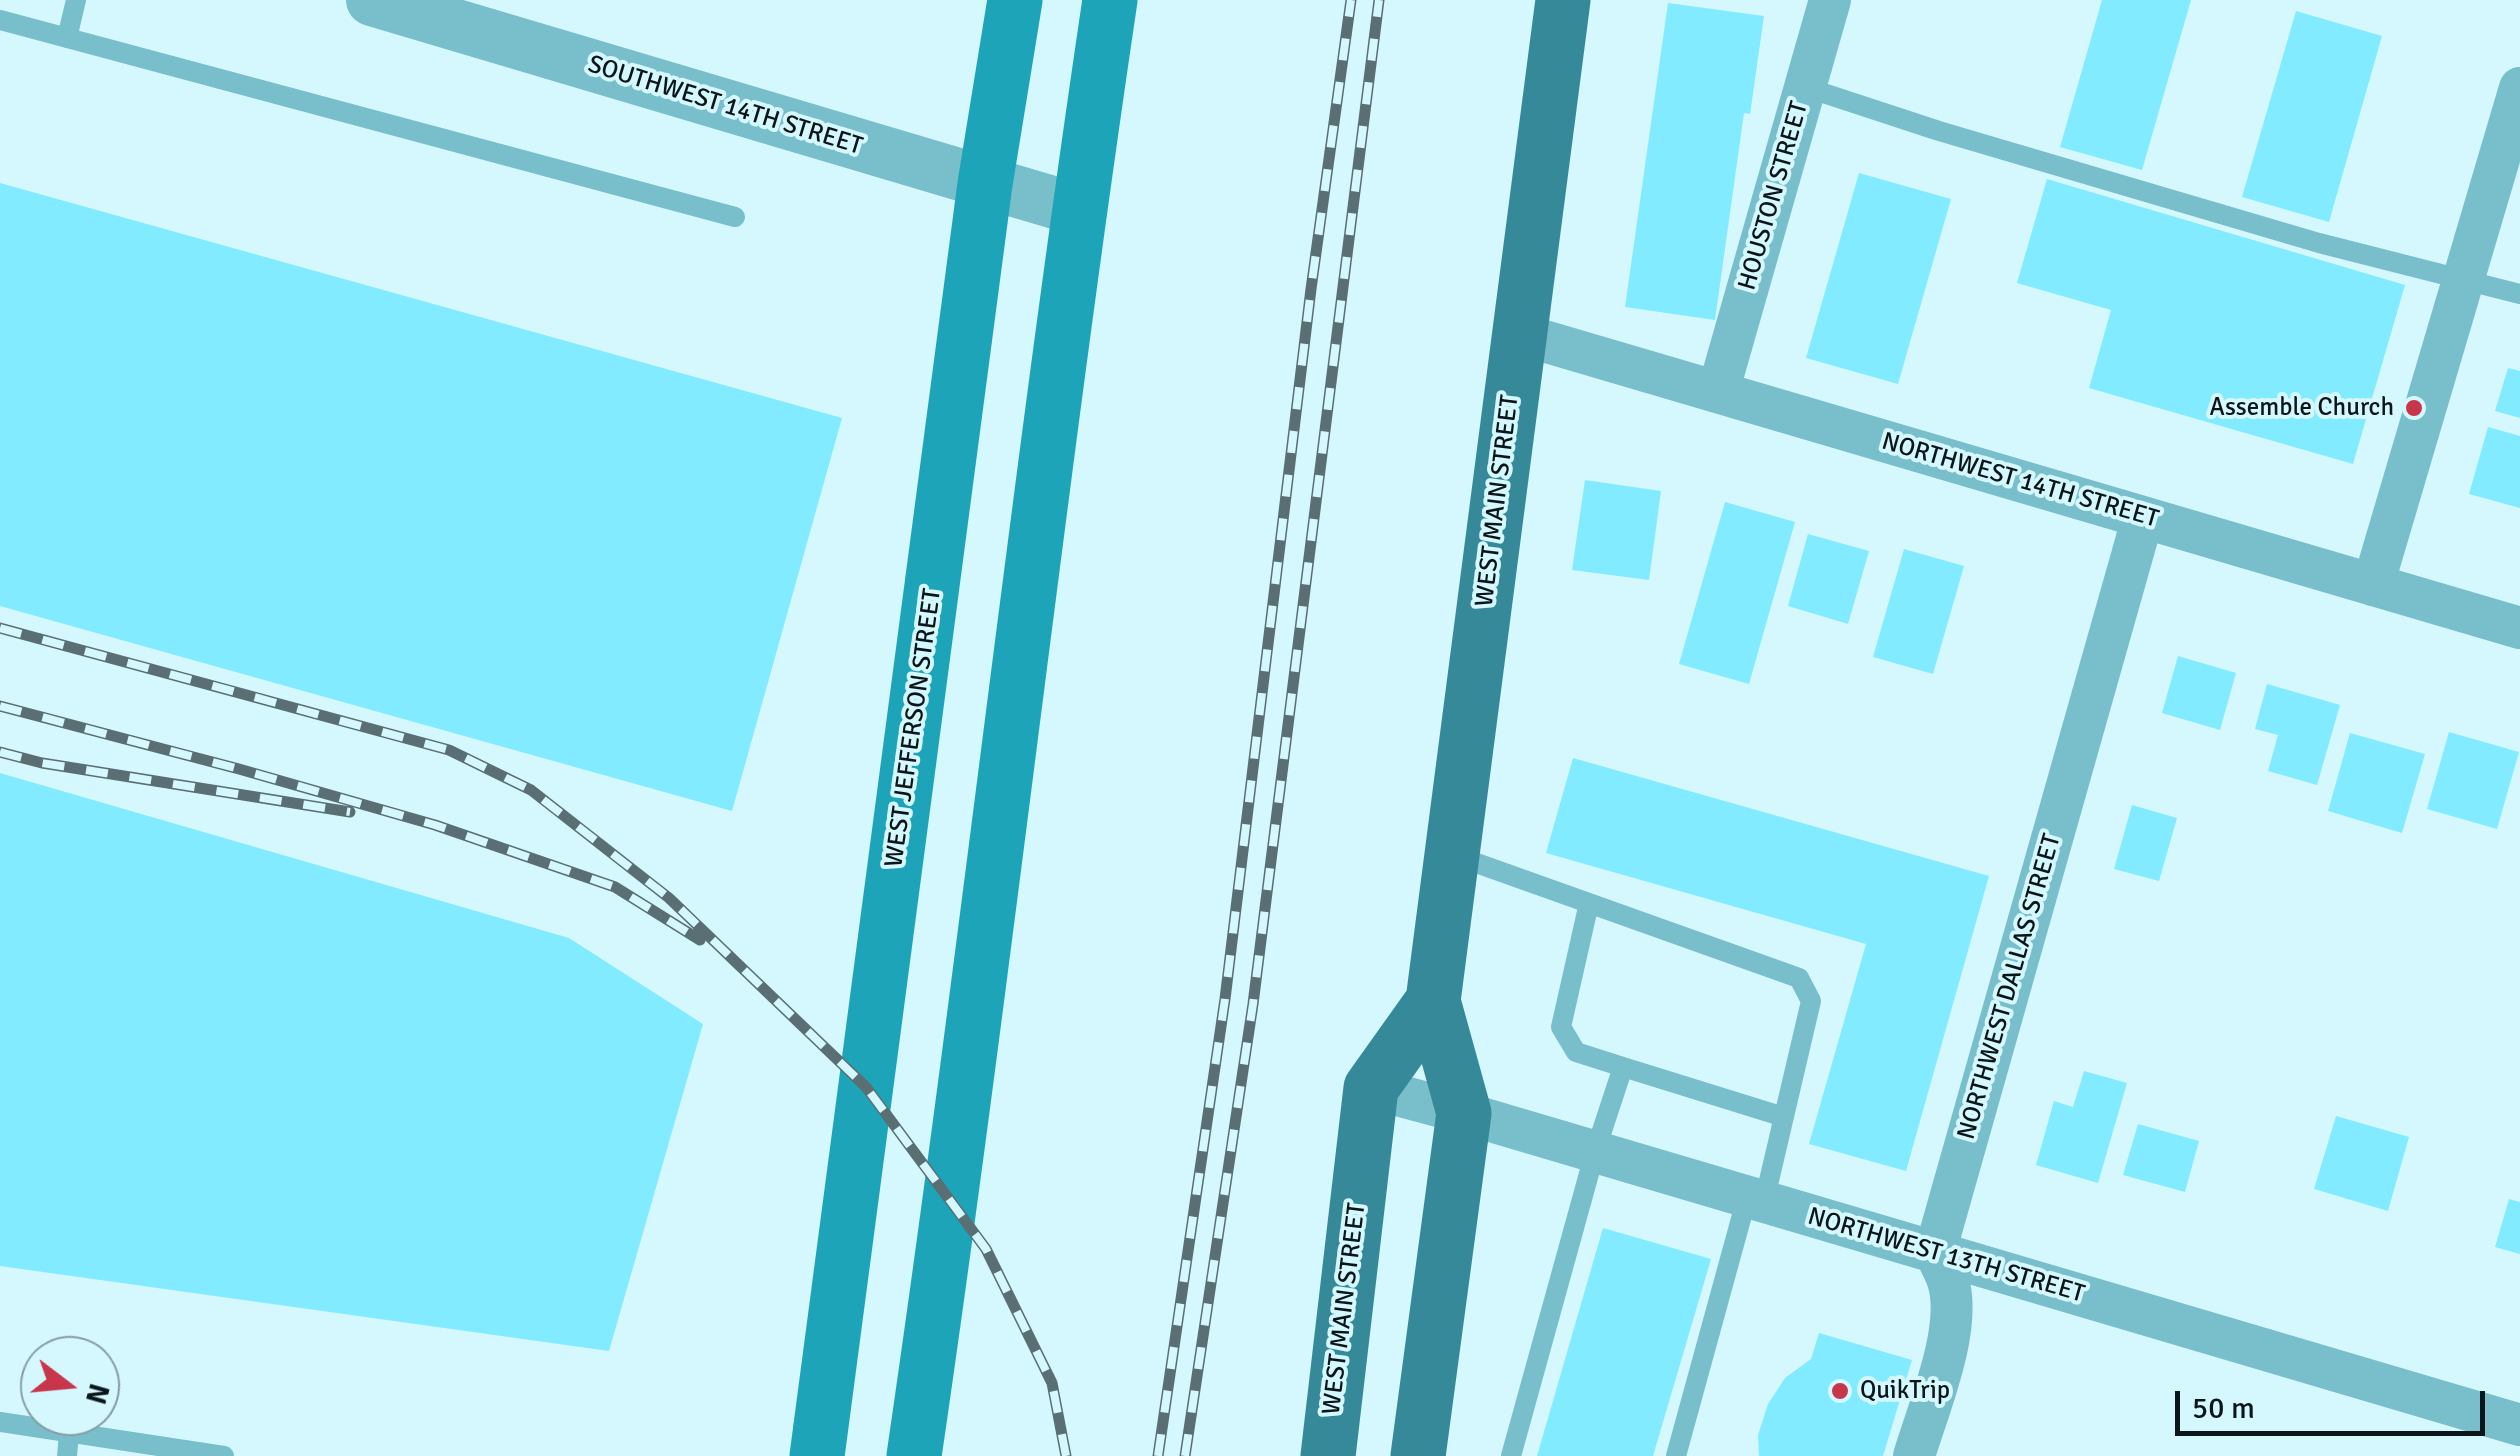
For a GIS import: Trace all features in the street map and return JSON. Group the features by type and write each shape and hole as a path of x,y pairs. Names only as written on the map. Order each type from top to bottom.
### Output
{"main road":[{"name":"WEST JEFFERSON STREET","path":"817,1456 985,184 1014,0"},
{"path":"914,1456 952,1200 1079,210 1110,0"},
{"name":"WEST MAIN STREET","path":"1418,1456 1464,1113 1433,1002 1563,0"},
{"name":"WEST MAIN STREET","path":"1328,1456 1372,1088 1433,1002"}],"street":[{"name":"SOUTHWEST 14TH STREET","path":"372,0 1079,210"},
{"name":"HOUSTON STREET","path":"1718,392 1830,0"},
{"path":"2373,584 2520,88"},
{"name":"NORTHWEST 14TH STREET","path":"1520,334 2520,628"},
{"name":"NORTHWEST DALLAS STREET","path":"1935,1252 2144,517"},
{"name":"NORTHWEST 13TH STREET","path":"1372,1088 2520,1425"},
{"path":"1914,1456 1953,1314 1948,1282 1935,1252"}],"lane":[{"path":"67,38 76,0"},
{"path":"0,20 735,216"},
{"path":"1805,88 2280,232 2520,294"},
{"path":"1452,854 1799,978 1811,1001 1784,1116 1676,1456"},
{"path":"1589,904 1561,1027 1576,1052 1784,1116"},
{"path":"1511,1456 1595,1152 1623,1067"},
{"path":"95,1436 224,1456"}],"building":[{"path":"2102,0 2191,0 2142,170 2060,147"},
{"path":"1668,3 1764,16 1750,114 1744,113 1715,320 1625,307"},
{"path":"2296,11 2382,36 2329,222 2242,197"},
{"path":"1859,173 1951,199 1898,384 1806,358"},
{"path":"2047,179 2405,285 2353,464 2089,388 2111,310 2017,283"},
{"path":"0,183 842,418 732,811 0,606"},
{"path":"2508,368 2520,371 2520,418 2495,411"},
{"path":"2488,427 2520,436 2520,508 2469,494"},
{"path":"1585,480 1661,491 1649,580 1572,570"},
{"path":"1725,502 1795,522 1749,684 1679,664"},
{"path":"1808,534 1869,551 1848,624 1788,606"},
{"path":"1904,549 1964,566 1933,674 1873,657"},
{"path":"2178,656 2236,673 2220,730 2162,713"},
{"path":"2267,684 2340,705 2317,785 2268,771 2278,735 2255,729"},
{"path":"2449,732 2519,752 2497,829 2427,809"},
{"path":"2350,733 2425,754 2402,833 2328,811"},
{"path":"1573,758 1989,876 1906,1171 1809,1144 1866,944 1546,853"},
{"path":"0,773 569,938 703,1024 609,1351 0,1266"},
{"path":"2132,805 2177,818 2159,881 2114,869"},
{"path":"2084,1071 2127,1083 2098,1183 2036,1165 2054,1101 2073,1107"},
{"path":"2336,1116 2409,1137 2388,1211 2314,1189"},
{"path":"2138,1124 2199,1141 2185,1192 2123,1175"},
{"path":"2509,1199 2520,1202 2520,1254 2495,1247"},
{"path":"1603,1228 1711,1259 1653,1456 1537,1456"},
{"name":"QuikTrip","path":"1819,1333 1912,1360 1883,1456 1759,1456 1758,1435 1768,1404 1785,1378 1811,1359"}],"railway":[{"path":"1158,1456 1225,999 1311,289 1351,0"},
{"path":"1185,1456 1253,1004 1379,0"},
{"path":"0,628 449,750 531,790 669,898 866,1087 986,1249 1052,1383 1066,1456"},
{"path":"0,706 435,825 615,887 700,940"},
{"path":"0,752 42,763 350,812"}],"place":[{"name":"Assemble Church","path":"2414,408"},
{"name":"QuikTrip","path":"1840,1391"}]}
